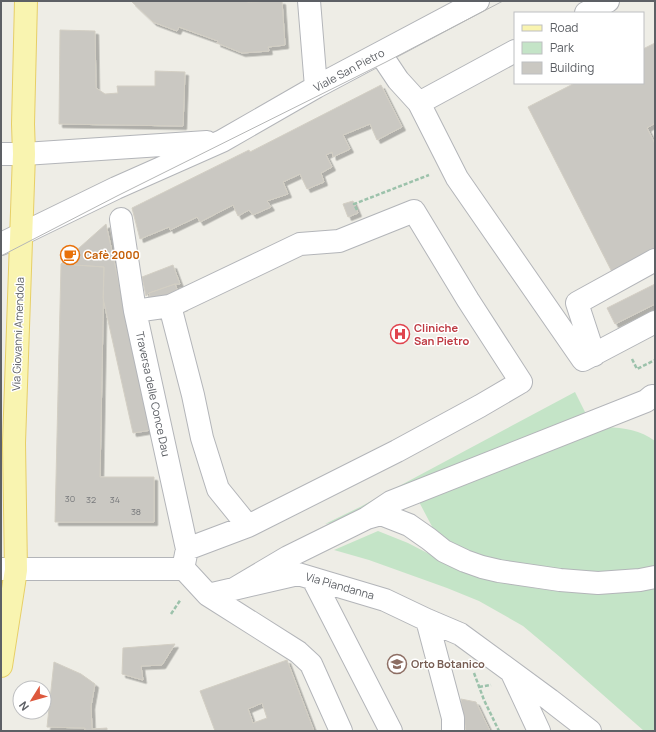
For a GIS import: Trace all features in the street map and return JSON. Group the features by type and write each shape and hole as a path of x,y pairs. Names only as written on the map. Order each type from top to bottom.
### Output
{"main road":[{"name":"Via Giovanni Amendola","path":"1,666 8,570 7,443 21,246 26,1"}],"street":[{"path":"309,1 316,87"},
{"name":"Viale San Pietro","path":"1,244 116,188 222,141 316,87 478,1"},
{"path":"588,12 608,1"},
{"path":"419,103 514,52"},
{"path":"380,53 398,80 419,103 457,178 583,360 622,338 655,322"},
{"name":"Viale San Pietro","path":"1,154 24,154 222,141"},
{"path":"8,570 185,559 397,451 521,382 468,300 414,211 339,241 300,244 170,306 135,311"},
{"name":"Traversa delle Conce Dau","path":"121,219 135,311 185,559"},
{"path":"594,355 577,303 655,260"},
{"path":"170,306 193,395 202,438 218,489 248,526"},
{"path":"234,589 288,557 367,518 391,502 654,397"},
{"path":"367,518 381,514 408,525 429,538 444,551 464,561 500,571 560,580 598,583 640,580 655,576"},
{"path":"185,559 208,595 298,652 311,664 341,731"},
{"name":"Via Piandanna","path":"208,595 298,574 385,600 460,634 590,731"},
{"path":"313,579 391,731"},
{"path":"427,620 453,718 453,731"},
{"path":"512,672 539,731"}],"path":[{"path":"634,363 636,369 655,360"},
{"path":"171,614 184,596"},
{"path":"474,672 484,700 499,731"}],"green space":[{"path":"575,392 587,416 341,521 325,524 360,507"},
{"path":"606,427 632,430 644,434 655,441 655,568 604,577 493,563 437,536 417,498"},
{"path":"378,531 408,543 435,557 484,576 534,588 556,591 611,594 655,586 655,731 644,731 523,626 479,601 369,560 334,550"}],"building":[{"path":"282,1 285,45 268,47 269,51 242,53 217,43 218,41 179,27 177,31 153,22 132,2"},
{"path":"60,30 95,31 96,88 105,94 118,93 117,86 155,86 155,71 185,72 183,126 59,124"},
{"path":"655,43 655,123 647,128 655,144 655,250 612,272 528,107 573,84 644,84 644,48"},
{"path":"381,85 402,127 377,140 370,124 343,135 350,149 333,157 332,152 326,155 332,167 321,173 324,182 307,189 300,174 283,182 288,194 267,201 271,207 253,215 249,210 238,216 233,205 200,222 197,217 170,230 169,227 140,239 132,208 249,150 250,152"},
{"path":"353,201 358,213 348,217 343,204"},
{"path":"106,224 151,430 133,433 103,298 104,267 61,264"},
{"path":"61,264 104,267 100,477 154,477 154,522 55,522"},
{"path":"173,265 180,284 175,284 149,293 146,296 142,277"},
{"path":"175,284 184,307 157,316 149,293"},
{"path":"655,284 655,304 615,324 607,308"},
{"path":"175,644 162,665 141,666 143,680 122,674 123,648"},
{"path":"287,660 314,731 215,731 200,691","holes":["262,703 267,718 253,723 248,709"]},
{"path":"54,662 81,674 95,684 91,706 92,729 107,728 107,731 85,731 85,728 47,727 48,720 52,720 52,681"},
{"path":"461,699 476,702 490,731 466,731"}],"tram line":[{"path":"1,256 117,196 386,62 503,1"}],"place":[{"name":"Cafè 2000","path":"70,255"},
{"name":"Cliniche San Pietro","path":"400,334"},
{"name":"Orto Botanico","path":"397,664"}]}
